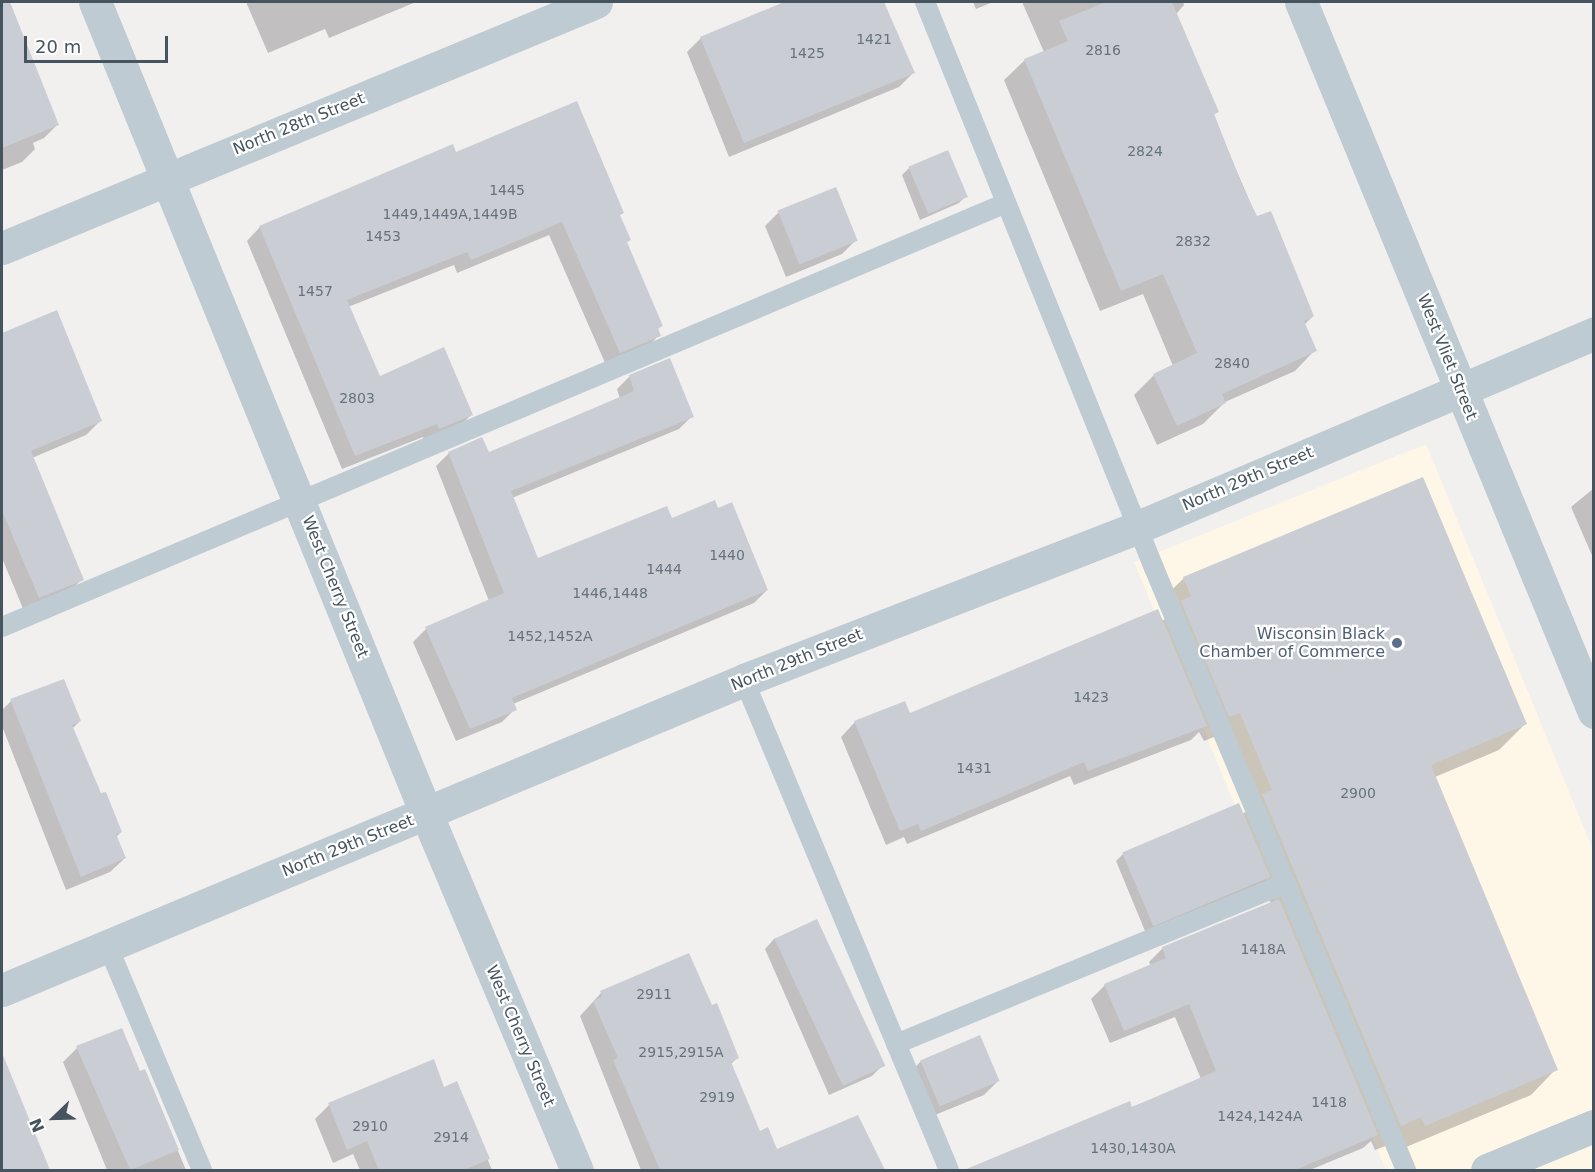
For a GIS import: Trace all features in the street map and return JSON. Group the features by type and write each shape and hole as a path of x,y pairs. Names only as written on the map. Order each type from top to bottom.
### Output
{"street":[{"name":"West Cherry Street","path":"95,2 426,813 577,1170"},
{"name":"North 28th Street","path":"2,248 596,2"},
{"name":"West Vliet Street","path":"1301,2 1593,712"},
{"name":"North 29th Street","path":"2,990 107,944 744,680 1138,527 1593,333"},
{"path":"1487,1170 1593,1126"}],"lane":[{"path":"925,2 1138,527 1406,1170"},
{"path":"2,627 1006,203"},
{"path":"744,680 949,1170"},
{"path":"896,1044 1286,883"},
{"path":"107,944 202,1170"}],"shaded area":[{"path":"1426,444 1593,850 1593,1170 1386,1170 1134,562"}],"building":[{"path":"2,2 10,2 59,125 2,148"},
{"path":"784,2 884,2 915,73 744,143 700,37"},
{"path":"1106,2 1172,2 1219,112 1214,114 1245,192 1257,216 1271,211 1314,316 1304,321 1317,351 1222,394 1226,403 1177,426 1153,374 1197,353 1163,274 1121,291 1024,59 1068,41 1059,21"},
{"path":"577,101 624,213 620,215 631,240 627,242 663,326 658,328 661,336 620,353 562,222 471,260 467,252 347,300 380,376 444,347 473,415 439,429 437,424 355,456 259,226 453,144 456,152"},
{"path":"948,150 968,197 928,214 908,167"},
{"path":"836,187 858,241 799,264 778,211"},
{"path":"57,310 102,421 31,451 84,580 39,598 2,511 2,333"},
{"path":"670,358 694,417 511,491 538,558 667,506 672,518 715,500 718,508 732,502 768,590 512,698 517,710 470,729 425,627 504,593 448,452 482,437 489,452 561,422 634,391 629,375"},
{"path":"1423,477 1527,724 1431,765 1558,1070 1425,1126 1421,1117 1401,1126 1262,794 1272,790 1240,713 1229,717 1181,601 1191,596 1183,577"},
{"path":"1158,609 1207,726 1088,771 1084,762 921,831 918,824 900,831 854,721 905,701 910,713"},
{"path":"64,679 81,721 72,725 101,793 106,792 122,832 116,834 126,858 81,877 10,699"},
{"path":"1239,803 1270,877 1153,926 1122,853"},
{"path":"1279,899 1378,1135 1295,1170 964,1170 1130,1101 1132,1107 1216,1071 1189,1004 1124,1031 1104,984 1166,958 1162,947"},
{"path":"817,919 885,1066 843,1086 774,939"},
{"path":"689,953 712,1005 717,1003 739,1058 731,1062 760,1131 768,1127 777,1149 858,1115 885,1170 660,1170 613,1060 618,1058 593,1001 602,997 600,991"},
{"path":"122,1028 140,1071 145,1069 179,1150 130,1170 76,1046"},
{"path":"980,1035 1000,1081 940,1106 920,1060"},
{"path":"3,1055 50,1170 2,1170"},
{"path":"434,1059 444,1087 457,1081 490,1159 464,1170 379,1170 367,1141 347,1150 328,1103"}],"place":[{"name":"Wisconsin Black Chamber of Commerce","path":"1397,643"}]}
